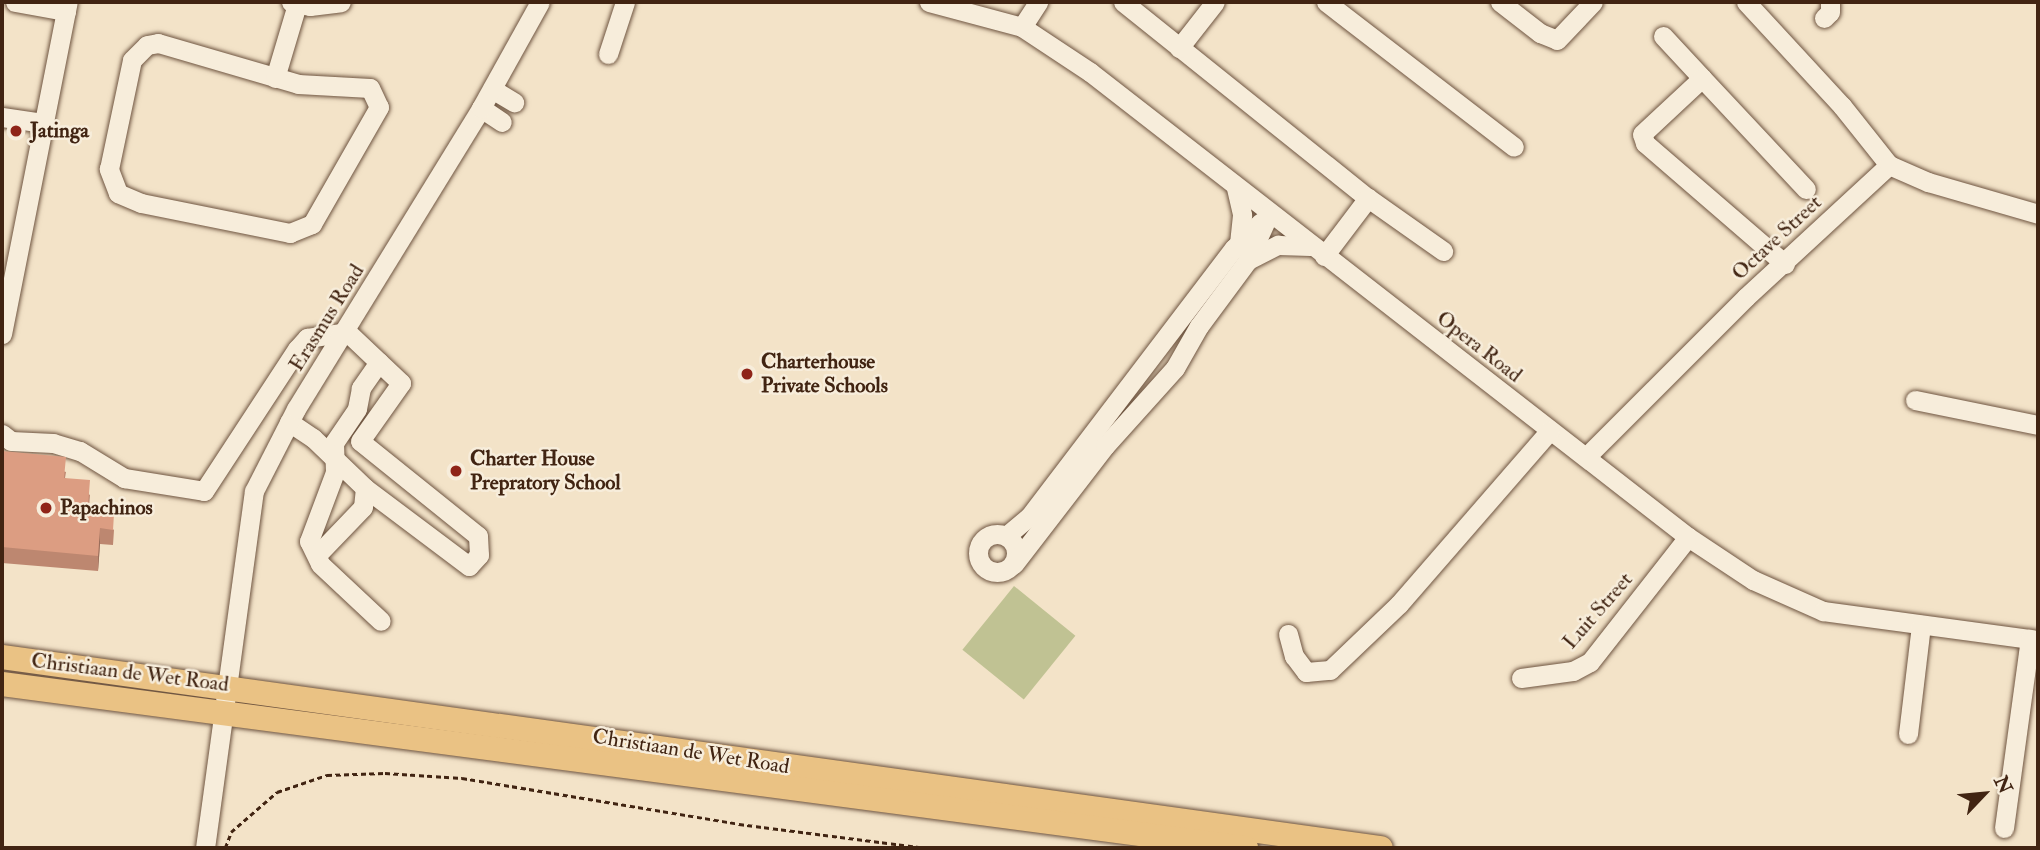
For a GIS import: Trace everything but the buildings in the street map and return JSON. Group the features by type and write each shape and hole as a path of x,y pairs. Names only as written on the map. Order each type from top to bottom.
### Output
{"main road":[{"name":"Christiaan de Wet Road","path":"2,657 229,685 1381,848"},
{"name":"Christiaan de Wet Road","path":"2,684 227,715 455,741 1246,848"}],"street":[{"path":"2,334 67,6 15,2"},
{"path":"275,78 294,3 341,2"},
{"path":"524,32 526,2"},
{"name":"Erasmus Road","path":"205,848 227,715 254,491 289,422 347,332 481,108 540,2"},
{"path":"608,54 625,2"},
{"name":"Opera Road","path":"929,2 1022,27 1090,72 1269,214 1688,537 1753,580 1823,611 2034,640"},
{"path":"1022,27 1038,2"},
{"path":"1123,2 1368,198 1443,251"},
{"path":"1179,48 1215,2"},
{"path":"1326,2 1514,148"},
{"path":"1500,2 1540,33 1557,40 1593,2"},
{"path":"1746,2 1842,106 1889,165 1928,182 2038,214"},
{"path":"1662,36 1806,189"},
{"path":"158,43 275,78 318,86 356,84 370,88 378,98 379,107 320,212 303,230 290,233 141,203 118,192 111,184 109,169 132,60 147,45 158,43"},
{"path":"1702,78 1644,130 1643,138 1785,264"},
{"path":"492,89 514,103"},
{"path":"481,108 502,122"},
{"path":"2,117 43,123"},
{"name":"Octave Street","path":"1586,457 1889,165"},
{"path":"1236,188 1242,215 1244,251"},
{"path":"1006,536 1029,517 1244,251 1278,245 1317,251 1346,227 1368,198"},
{"path":"1014,564 1017,551 1006,536 994,534 983,540 979,557 985,568 997,572 1014,564 1105,446 1151,398 1269,214"},
{"path":"2,434 11,440 53,443 80,451 124,478 204,491 297,349 307,338 347,332 401,383 373,422 364,444 363,507 317,555"},
{"path":"379,362 361,388 357,409 338,435 333,455 335,472 309,536 320,564 381,621"},
{"path":"1915,400 2038,425"},
{"path":"357,409 373,422"},
{"path":"289,422 333,455 365,488 469,566 477,561 478,537 364,444 338,435"},
{"path":"1288,634 1294,656 1306,672 1330,670 1399,604 1550,430"},
{"name":"Luit Street","path":"1521,678 1573,671 1590,662 1688,537"},
{"path":"1908,734 1922,625"},
{"path":"2004,828 2034,640"}],"path":[{"path":"225,848 231,832 277,792 327,775 385,773 461,778 739,824 926,848"}],"green space":[{"path":"1014,586 1075,636 1024,699 962,650"}],"place":[{"name":"Jatinga","path":"16,131"},
{"name":"Charterhouse Private Schools","path":"747,374"},
{"name":"Charter House Prepratory School","path":"456,471"},
{"name":"Papachinos","path":"46,508"}]}
